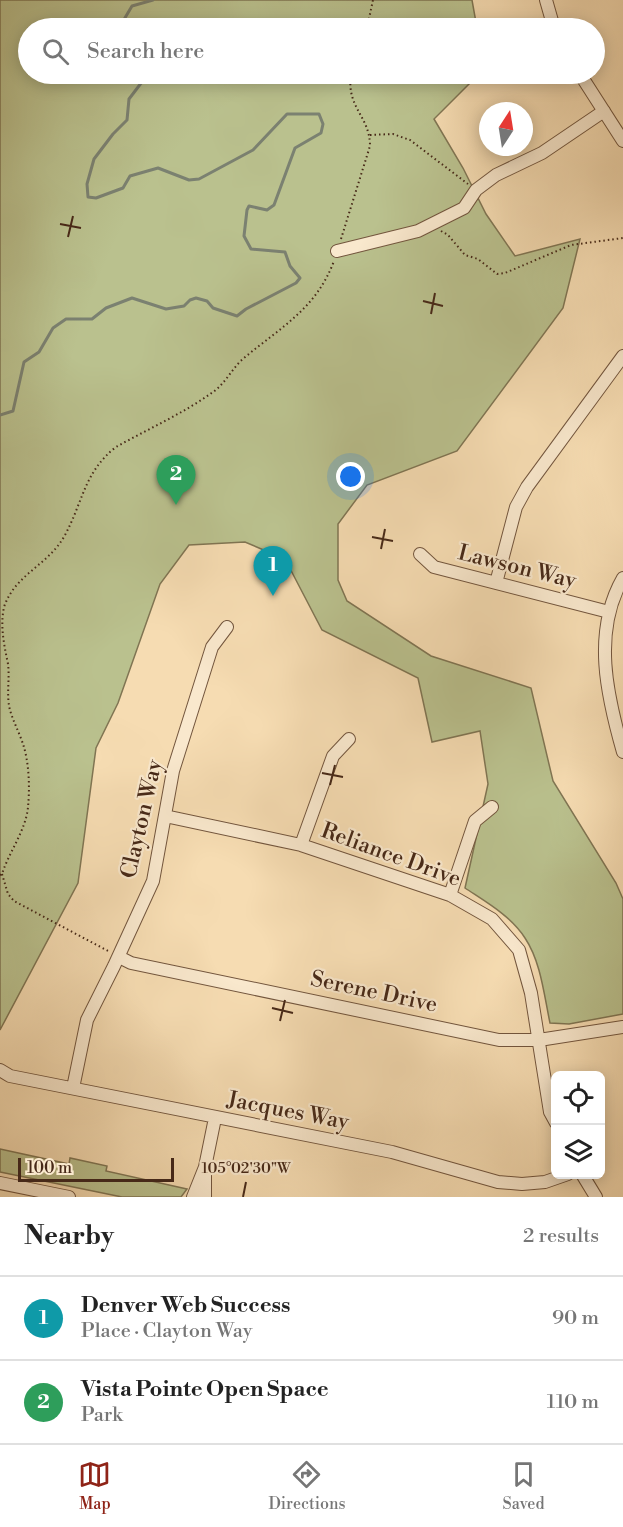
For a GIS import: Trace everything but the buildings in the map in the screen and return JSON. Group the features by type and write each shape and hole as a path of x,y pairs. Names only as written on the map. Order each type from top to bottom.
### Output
{"street":[{"path":"546,0 551,18"},
{"path":"586,84 623,141"},
{"path":"338,251 418,231 464,207 476,190 496,175 542,153 604,111"},
{"path":"496,583 516,507 527,487 623,356"},
{"name":"Lawson Way","path":"420,554 435,567 609,612"},
{"path":"623,578 616,589 604,639 611,710 623,752"},
{"name":"Clayton Way","path":"73,1088 87,1020 114,954 153,880 173,771 212,647 227,627"},
{"path":"301,845 333,756 349,739"},
{"path":"450,896 475,821 492,807"},
{"name":"Reliance Drive","path":"165,816 301,845 450,896 492,919 519,950 531,993 551,1114"},
{"name":"Serene Drive","path":"114,954 131,963 499,1040 539,1040 623,1027"},
{"name":"Jacques Way","path":"0,1070 10,1076 392,1152 498,1182 522,1184 554,1179"},
{"path":"194,1197 205,1167 215,1118"},
{"path":"205,1167 205,1197"},
{"path":"585,1179 596,1197"},
{"path":"0,1183 69,1197"}],"path":[{"path":"369,18 373,0"},
{"path":"114,954 14,901 8,894 1,874 26,819 28,807 26,756 10,708 8,665 0,632 2,610 10,591 24,575 46,559 60,542 88,480 106,454 214,392 244,358 300,314 321,289 338,251 367,157 370,135 351,97 350,84"},
{"path":"370,135 393,134 410,140 460,179"},
{"path":"436,229 448,234 465,255 478,259 497,274 505,273 571,245 623,238"}],"green space":[{"path":"0,0 472,0 475,18 18,18 18,84 469,84 434,119 463,168 486,214 515,256 580,239 563,308 457,451 367,485 338,524 338,580 347,601 431,656 531,688 553,781 616,883 623,899 623,1014 569,1024 550,1023 535,957 525,938 505,916 465,888 488,784 480,731 432,742 418,678 322,630 285,559 245,542 189,545 160,584 118,703 96,748 78,883 0,1030"},
{"path":"0,1149 69,1164 70,1158 107,1166 106,1171 187,1189 181,1197 122,1197 0,1172"}],"waterway":[{"path":"125,18 132,6 153,0"},
{"path":"0,415 13,411 24,362 39,352 53,328 66,319 92,319 106,308 132,298 166,309 184,306 196,298 207,301 213,308 237,316 296,283 300,278 290,266 285,252 251,249 244,236 247,210 249,206 267,210 274,205 295,148 321,133 323,124 319,114 287,114 253,150 199,179 189,180 158,168 130,176 123,188 96,198 88,197 87,184 94,159 127,120 129,99 140,84"}],"place":[{"name":"Vista Pointe Open Space","path":"176,505"},
{"name":"Denver Web Success","path":"273,596"}]}
